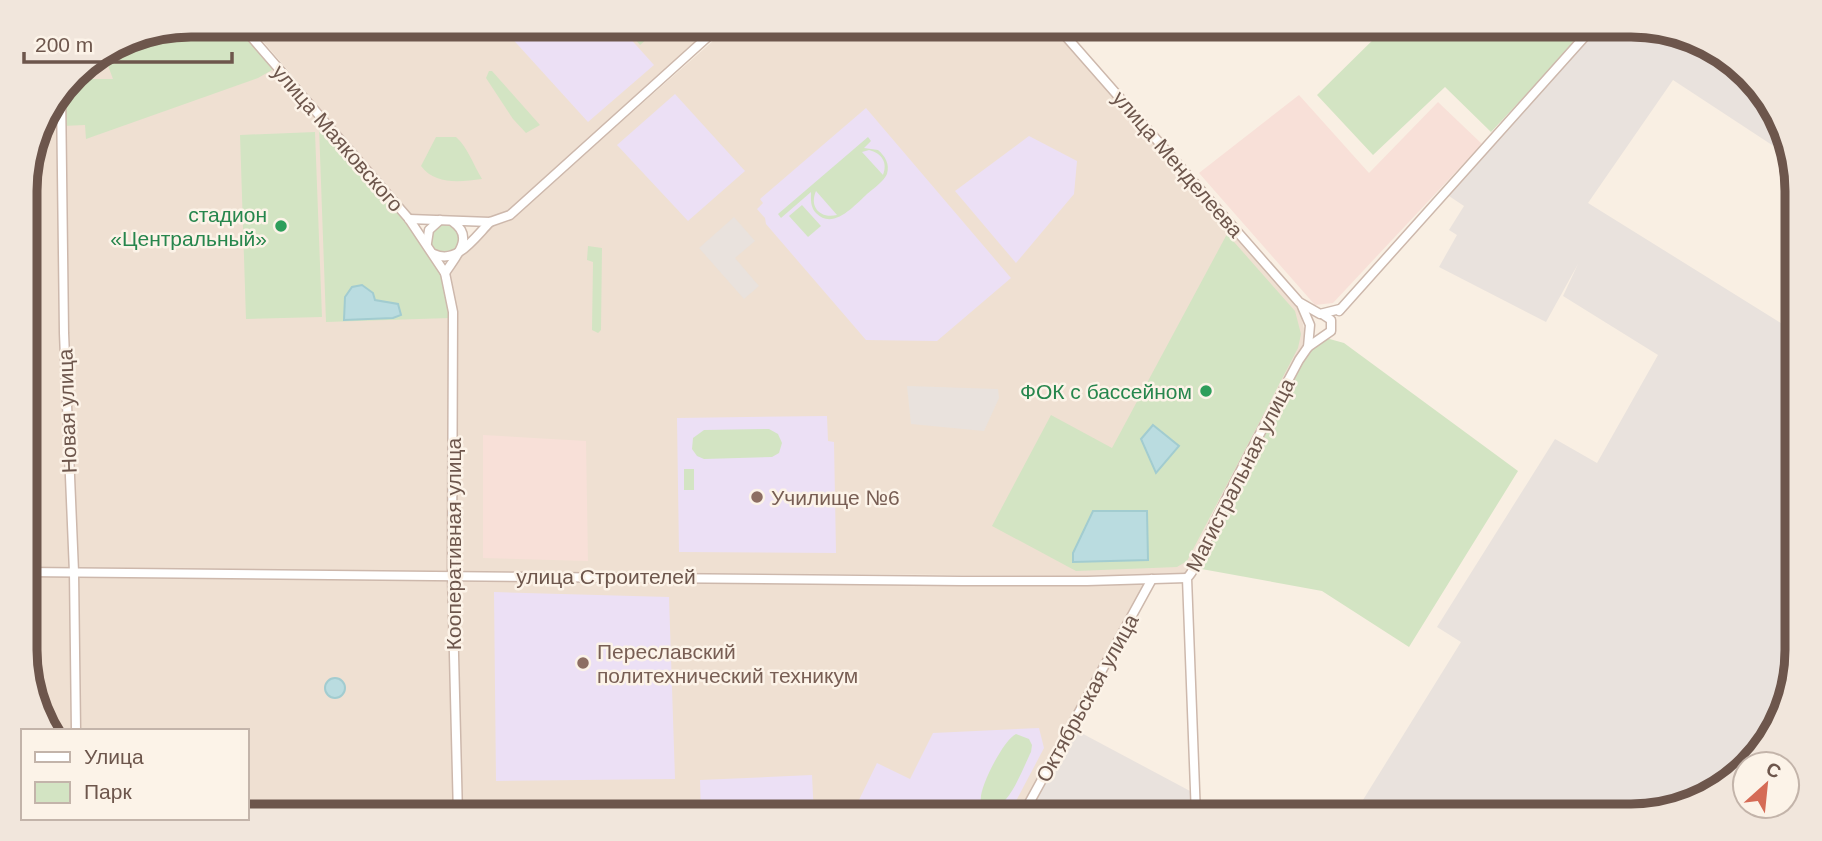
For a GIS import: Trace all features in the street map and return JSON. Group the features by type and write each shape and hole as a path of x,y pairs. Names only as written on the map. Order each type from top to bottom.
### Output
{"main road":[{"name":"улица Маяковского","path":"251,37 409,219 445,272"},
{"path":"409,219 490,222 510,215 708,37"},
{"name":"улица Менделеева","path":"1066,37 1301,304"},
{"path":"1308,347 1330,332 1340,309 1584,37"},
{"name":"Новая улица","path":"61,108 64,333 74,572 76,729"},
{"path":"445,272 457,254 463,247 464,233 461,227 449,220 441,220 429,230 426,238 433,254 450,257 457,254 490,222"},
{"name":"Кооперативная улица","path":"445,272 453,313 452,574 457,804"},
{"path":"1301,304 1330,317 1333,323"},
{"path":"1301,304 1315,335 1324,337"},
{"path":"1308,347 1314,317 1340,309"},
{"name":"Магистральная улица","path":"1196,804 1187,578 1194,572 1201,549 1245,460 1308,347"},
{"name":"улица Строителей","path":"37,572 962,581 1187,578"},
{"name":"Октябрьская улица","path":"1028,804 1152,579"}],"shaded area":[{"path":"180,37 249,37 408,220 452,321 451,573 37,571 37,180 42,151 53,122 75,89 97,68 132,48 160,40"},
{"path":"259,37 703,37 505,213 489,218 412,215"},
{"path":"511,37 629,37 654,65 588,122"},
{"path":"717,37 1060,37 1299,307 1305,333 1302,347 1191,569 1185,573 1089,576 456,571 455,313 450,272 459,257 489,228 510,220"},
{"path":"1586,37 1642,37 1662,40 1690,48 1708,57 1725,68 1754,97 1774,132 1780,150 1673,80 1588,203 1785,326 1785,651 1782,681 1774,709 1754,744 1748,750 1731,750 1731,767 1725,773 1681,796 1642,804 1360,804 1461,642 1437,627 1555,439 1597,463 1658,355 1563,296 1578,264 1546,322 1439,267 1457,235 1449,230 1464,206 1446,194"},
{"path":"675,94 745,171 688,221 617,145"},
{"path":"1299,95 1369,173 1438,102 1482,144 1333,303 1315,305 1199,173"},
{"path":"866,108 1011,278 937,341 866,340 766,224 765,218 757,209 763,203 760,199"},
{"path":"1029,136 1077,161 1074,194 1016,263 955,191"},
{"path":"734,217 755,241 735,258 759,286 744,299 699,248"},
{"path":"907,386 998,389 999,398 984,431 911,424"},
{"name":"Училище №6","path":"827,416 828,441 834,442 836,553 679,552 677,418"},
{"path":"483,435 586,441 588,561 483,558"},
{"path":"37,573 450,575 456,804 248,804 248,729 58,729 42,690 37,651"},
{"path":"453,576 1149,581 1028,804 459,804"},
{"name":"Переславский политехнический техникум","path":"494,592 669,597 675,779 496,781"},
{"path":"1070,727 1190,791 1190,804 1028,804"},
{"path":"1039,728 1044,748 1014,804 858,802 877,763 910,779 933,733"},
{"path":"812,775 813,804 701,804 700,780"},
{"path":"545,800 545,804 491,804"}],"green space":[{"path":"180,37 247,37 273,66 272,70 258,78 86,139 85,125 62,126 61,108 85,79 113,79 107,62 132,48"},
{"path":"633,37 649,37 640,45"},
{"path":"1376,37 1580,37 1491,132 1445,87 1373,155 1317,95"},
{"path":"489,71 492,71 540,125 526,133 513,119 486,78"},
{"path":"319,127 326,127 406,220 442,274 450,318 326,322"},
{"name":"стадион «Центральный»","path":"315,132 322,317 246,319 240,135"},
{"path":"436,137 456,137 482,179 448,181 427,172 421,166"},
{"path":"868,137 871,141 864,148 878,150 886,160 888,170 883,180 836,218 823,218 816,213 811,203 811,192 781,218 778,214","holes":["869,150 883,159 883,175 862,152","816,191 837,215 826,215 815,207"]},
{"path":"802,205 821,226 808,237 789,216"},
{"path":"445,221 457,226 462,238 457,250 445,255 433,250 428,238 433,226"},
{"path":"1227,234 1295,311 1301,334 1298,348 1187,561 1177,567 1076,571 992,526 1051,415 1112,448"},
{"path":"588,246 602,248 601,330 598,333 592,330 593,262 587,260"},
{"path":"1326,338 1344,343 1518,471 1409,647 1322,591 1196,568 1308,351"},
{"path":"769,429 778,434 782,443 779,453 772,457 704,459 697,456 692,449 693,438 704,430"},
{"path":"684,469 694,469 694,490 684,490"},
{"path":"1016,734 1029,739 1031,752 1004,801 1000,804 985,804 981,801 984,786 999,754"}],"water":[{"path":"362,285 373,293 375,300 398,304 401,315 393,318 344,320 345,297 352,287"},
{"path":"1153,425 1179,446 1156,473 1141,439"},
{"path":"1093,511 1147,511 1148,560 1073,562 1073,553"},
{"path":"335,678 342,681 345,688 342,695 335,698 328,695 325,688 328,681"}],"place":[{"name":"стадион «Центральный»","path":"281,226"},
{"name":"ФОК с бассейном","path":"1206,391"},
{"name":"Училище №6","path":"757,497"},
{"name":"Переславский политехнический техникум","path":"583,663"}]}
